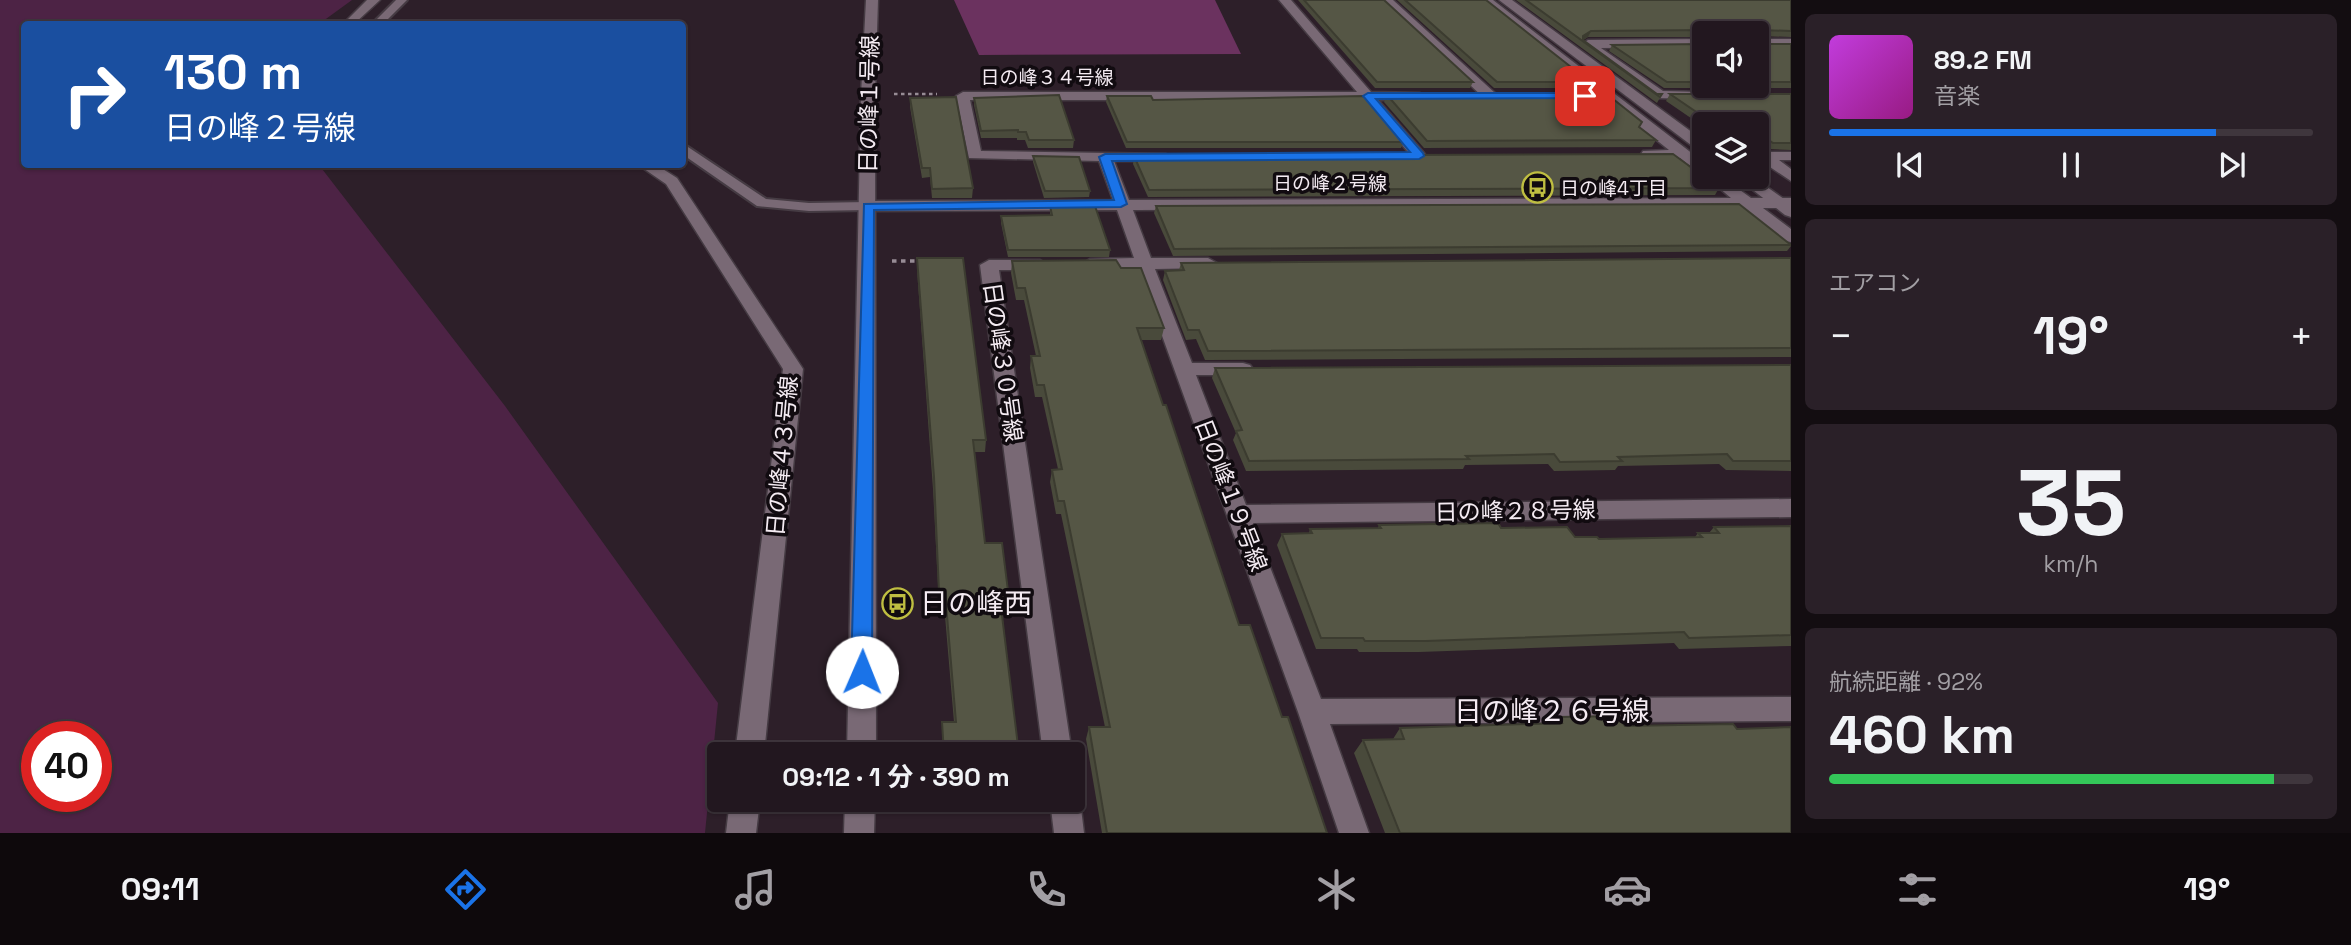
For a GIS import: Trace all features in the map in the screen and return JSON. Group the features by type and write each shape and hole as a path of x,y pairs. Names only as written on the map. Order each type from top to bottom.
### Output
{"street":[{"path":"351,21 374,0"},
{"name":"日の峰１号線","path":"861,742 868,94 872,0"},
{"path":"1285,0 1419,156"},
{"path":"1386,0 1497,96 1463,96"},
{"path":"1486,0 1692,160"},
{"path":"1505,0 1692,139"},
{"path":"1692,43 1588,44 1660,95 1692,95"},
{"path":"1769,43 1791,43"},
{"name":"日の峰３４号線","path":"1173,157 974,155 963,96 1436,96"},
{"path":"1582,96 1609,96"},
{"path":"1628,154 1684,154"},
{"path":"1791,156 1763,156 1791,176"},
{"name":"日の峰１９号線","path":"1105,157 1312,712 1354,833"},
{"name":"日の峰４３号線","path":"651,168 672,181 793,369 751,742"},
{"path":"1729,189 1791,237"},
{"path":"1762,189 1787,206"},
{"name":"日の峰２号線","path":"868,206 1747,203 1787,206"},
{"name":"日の峰３０号線","path":"1056,742 989,265 1227,263"},
{"path":"1184,369 1267,369"},
{"name":"日の峰２８号線","path":"1239,514 1791,508"},
{"name":"日の峰２６号線","path":"1312,712 1791,709"},
{"path":"741,833 744,812"},
{"path":"859,833 860,812"},
{"path":"1066,812 1069,833"}],"lane":[{"path":"380,21 402,0"},
{"path":"686,150 762,202 809,207 868,206"}],"path":[{"path":"888,94 963,96"},
{"path":"888,261 926,261"}],"shaded area":[{"path":"0,0 352,0 323,21 21,21 21,168 321,168 505,406 718,703 714,742 707,742 705,833 0,833"},
{"path":"954,0 1215,0 1241,54 979,55"}],"building":[{"path":"1304,0 1384,0 1473,82 1377,82"},
{"path":"1405,0 1486,0 1590,82 1497,82"},
{"path":"1526,0 1791,0 1791,31 1769,30 1769,21 1692,21 1692,30 1591,31 1583,36 1583,40 1657,94 1662,94 1660,97"},
{"path":"1692,44 1692,82 1667,82 1612,45"},
{"path":"1769,44 1791,44 1791,82 1769,82"},
{"path":"1670,94 1692,94 1692,98 1769,98 1769,94 1791,94 1791,143 1773,143 1769,140 1769,112 1696,112"},
{"path":"1059,95 1074,140 1029,140 1026,132 1018,130 981,131 974,98"},
{"path":"1387,95 1608,95 1642,122 1639,127 1656,140 1427,141"},
{"path":"1107,96 1151,96 1153,100 1364,96 1404,142 1127,142"},
{"path":"956,97 973,188 932,189 930,168 922,168 910,98"},
{"path":"1673,154 1692,168 1692,188 1149,190 1134,156"},
{"path":"1033,156 1079,157 1090,191 1045,191"},
{"path":"1739,204 1791,245 1174,249 1156,206"},
{"path":"1050,206 1095,206 1110,250 1008,250 1001,216 1052,215"},
{"path":"917,258 963,258 986,440 973,440 985,543 1002,543 1008,591 999,591 1018,742 943,742 942,722 956,722 945,592 939,592 934,477"},
{"path":"1791,258 1791,348 1208,351 1199,330 1188,330 1165,271 1184,270 1181,263"},
{"path":"1116,260 1121,268 1141,268 1164,328 1137,328 1163,405 1166,405 1239,625 1250,625 1282,717 1288,717 1327,833 1107,833 1089,727 1110,727 1064,501 1058,501 1052,470 1062,469 1044,385 1037,385 1031,356 1040,356 1025,288 1017,288 1012,261"},
{"path":"1791,365 1791,461 1733,461 1727,454 1618,457 1622,461 1560,462 1554,454 1466,456 1469,459 1249,461 1236,431 1242,430 1215,368"},
{"path":"1498,523 1501,528 1567,527 1575,537 1599,539 1702,537 1698,533 1719,533 1714,527 1791,526 1791,635 1689,638 1684,632 1426,641 1321,638 1282,534 1312,533 1310,529 1381,528 1379,525"},
{"path":"1618,716 1625,726 1733,724 1737,729 1791,727 1791,833 1400,833 1363,740 1404,739 1400,728 1562,723 1559,717"}],"place":[{"name":"日の峰4丁目","path":"1537,188"},
{"name":"日の峰西","path":"897,603"}],"route":[{"path":"862,672 868,206 1121,204 1105,157 1419,156 1368,96 1585,96"}]}
